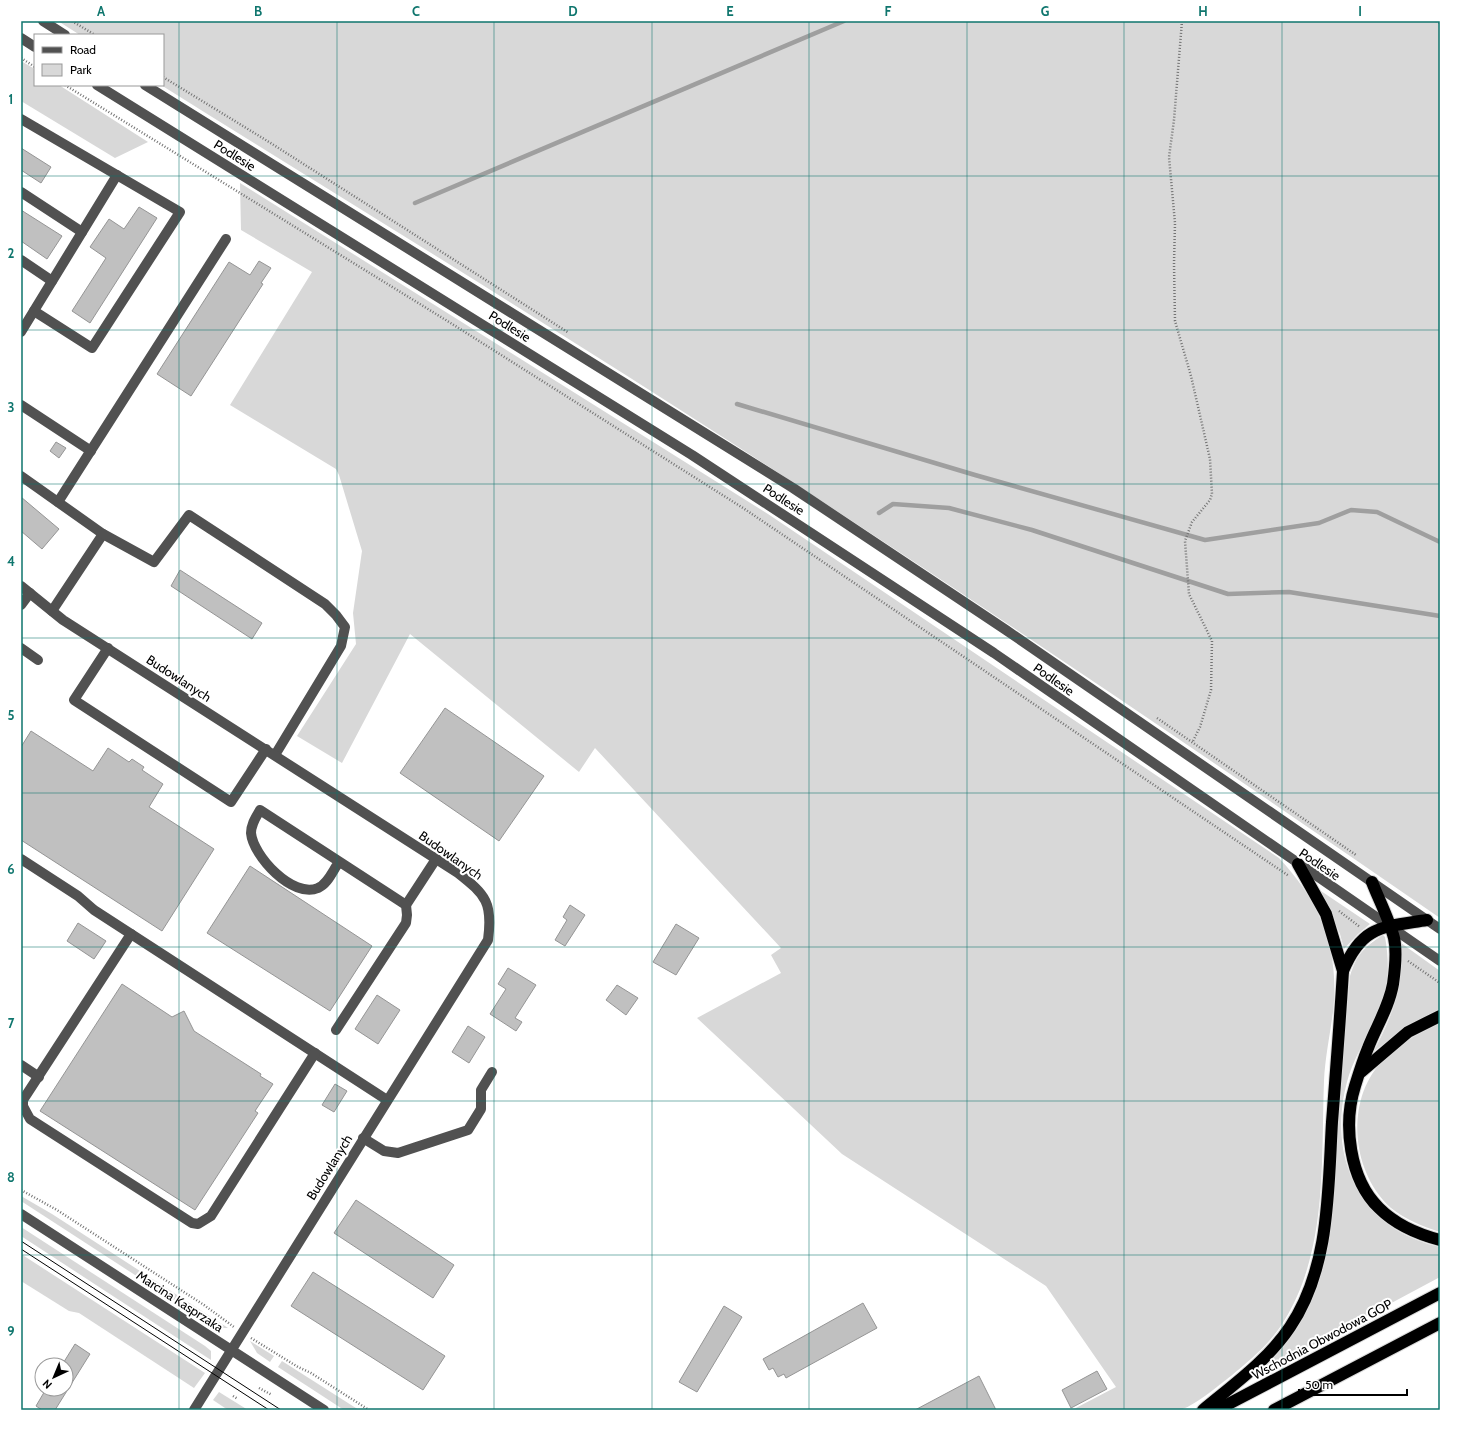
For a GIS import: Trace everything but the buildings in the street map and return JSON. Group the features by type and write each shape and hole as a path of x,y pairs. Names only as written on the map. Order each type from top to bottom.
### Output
{"highway":[{"path":"1203,1410 1255,1366 1276,1345 1291,1326 1308,1291 1322,1240 1329,1176 1342,971 1326,914 1298,864"},
{"path":"1372,882 1394,939 1393,983 1389,1000 1368,1048 1351,1101 1350,1135 1355,1166 1363,1185 1378,1207 1397,1223 1416,1232 1440,1240"},
{"path":"1342,971 1349,955 1377,929 1427,920"},
{"path":"1360,1072 1408,1032 1440,1016"},
{"name":"Wschodnia Obwodowa GOP","path":"1216,1410 1440,1293"},
{"path":"1274,1410 1440,1323"}],"street":[{"path":"43,21 63,34"},
{"path":"21,38 34,46"},
{"name":"Podlesie","path":"99,86 782,513 994,653 1440,961"},
{"name":"Podlesie","path":"147,86 793,488 1006,630 1440,928"},
{"path":"21,119 180,212 92,348 34,311"},
{"path":"21,332 118,175"},
{"path":"21,192 82,232"},
{"path":"58,502 226,239"},
{"path":"21,260 52,281"},
{"path":"21,405 91,451"},
{"path":"21,476 103,534 154,562 189,515 324,604 336,614 345,627 342,646 275,755"},
{"path":"52,611 103,534"},
{"name":"Budowlanych","path":"21,586 52,611 108,648 458,873 478,889 487,902 490,921 488,940 230,1350 194,1410"},
{"path":"21,605 30,593"},
{"path":"21,648 38,660"},
{"path":"108,648 74,700 231,802 266,749"},
{"path":"339,862 327,881 318,888 309,890 299,887 277,875 258,852 251,832 253,823 260,810 406,905"},
{"path":"21,859 78,896 94,910 387,1100"},
{"path":"336,1030 406,923 406,905 436,859"},
{"path":"131,934 24,1100 23,1106 30,1119 192,1223 198,1224 211,1216 315,1053"},
{"path":"21,1065 39,1076"},
{"path":"363,1138 384,1151 398,1152 468,1130 481,1109 481,1090 492,1072"},
{"name":"Marcina Kasprzaka","path":"21,1214 324,1410"}],"path":[{"path":"72,21 93,34"},
{"path":"1182,21 1174,120 1169,157 1175,223 1175,321 1191,376 1210,459 1212,494 1210,500 1192,522 1185,541 1189,594 1212,641 1211,690 1200,727 1193,741"},
{"path":"1436,21 1440,23"},
{"path":"21,58 34,66"},
{"path":"164,78 545,317"},
{"path":"67,86 449,322 743,508 1296,880"},
{"path":"1334,907 1370,934"},
{"path":"1394,952 1440,983"},
{"path":"21,1190 204,1305 232,1326"},
{"path":"251,1338 298,1367 312,1373 369,1410"},
{"path":"259,1388 272,1396"},
{"path":"233,1396 238,1399"}],"green space":[{"path":"58,21 1440,21 1440,918 1095,682 834,509 601,359 163,86 164,86 164,34 78,34"},
{"path":"21,61 34,68 34,86 61,86 148,142 115,158 21,101"},
{"path":"240,183 768,514 1279,858 1294,875 1316,910 1324,929 1330,948 1333,968 1333,1012 1326,1055 1324,1081 1322,1173 1319,1204 1315,1235 1308,1265 1298,1294 1284,1321 1273,1337 1260,1351 1231,1376 1198,1401 1179,1410 1072,1410 1116,1387 1046,1286 842,1154 697,1018 781,973 771,955 781,948 595,748 579,772 410,634 342,763 297,736 356,644 353,613 362,551 336,469 230,405 312,272 241,230"},
{"path":"1321,891 1370,924 1344,949 1340,934"},
{"path":"1383,935 1385,937 1388,957 1386,988 1377,1017 1358,1053 1349,1075 1343,1104 1341,1132 1345,1159 1354,1184 1368,1205 1387,1224 1411,1238 1440,1247 1440,1277 1259,1374 1294,1331 1303,1318 1311,1300 1326,1243 1335,1186 1338,1113 1350,976 1355,962 1362,952"},
{"path":"1401,943 1440,971 1440,1010 1415,1022 1374,1051 1387,1023 1397,994 1399,984"},
{"path":"1440,1023 1440,1232 1402,1216 1391,1208 1378,1194 1368,1177 1361,1159 1358,1139 1358,1120 1361,1100 1368,1082 1378,1066 1391,1052 1414,1036"},
{"path":"21,1196 52,1214 228,1328 220,1328 212,1325 21,1201"},
{"path":"21,1227 205,1346 211,1351 211,1360 21,1236"},
{"path":"21,1254 205,1373 194,1388 79,1313 69,1311 21,1281"},
{"path":"250,1341 274,1356 270,1362 257,1353"},
{"path":"282,1361 359,1410 344,1410 278,1367"},
{"path":"219,1392 248,1410 228,1410 213,1400"}],"waterway":[{"path":"415,203 844,21"},
{"path":"737,404 975,475 1205,540 1319,523 1351,510 1377,512 1440,542"},
{"path":"879,513 893,504 949,508 1032,530 1228,594 1289,592 1440,616"}],"tram line":[{"path":"21,1241 281,1410"},
{"path":"21,1249 269,1410"}]}
